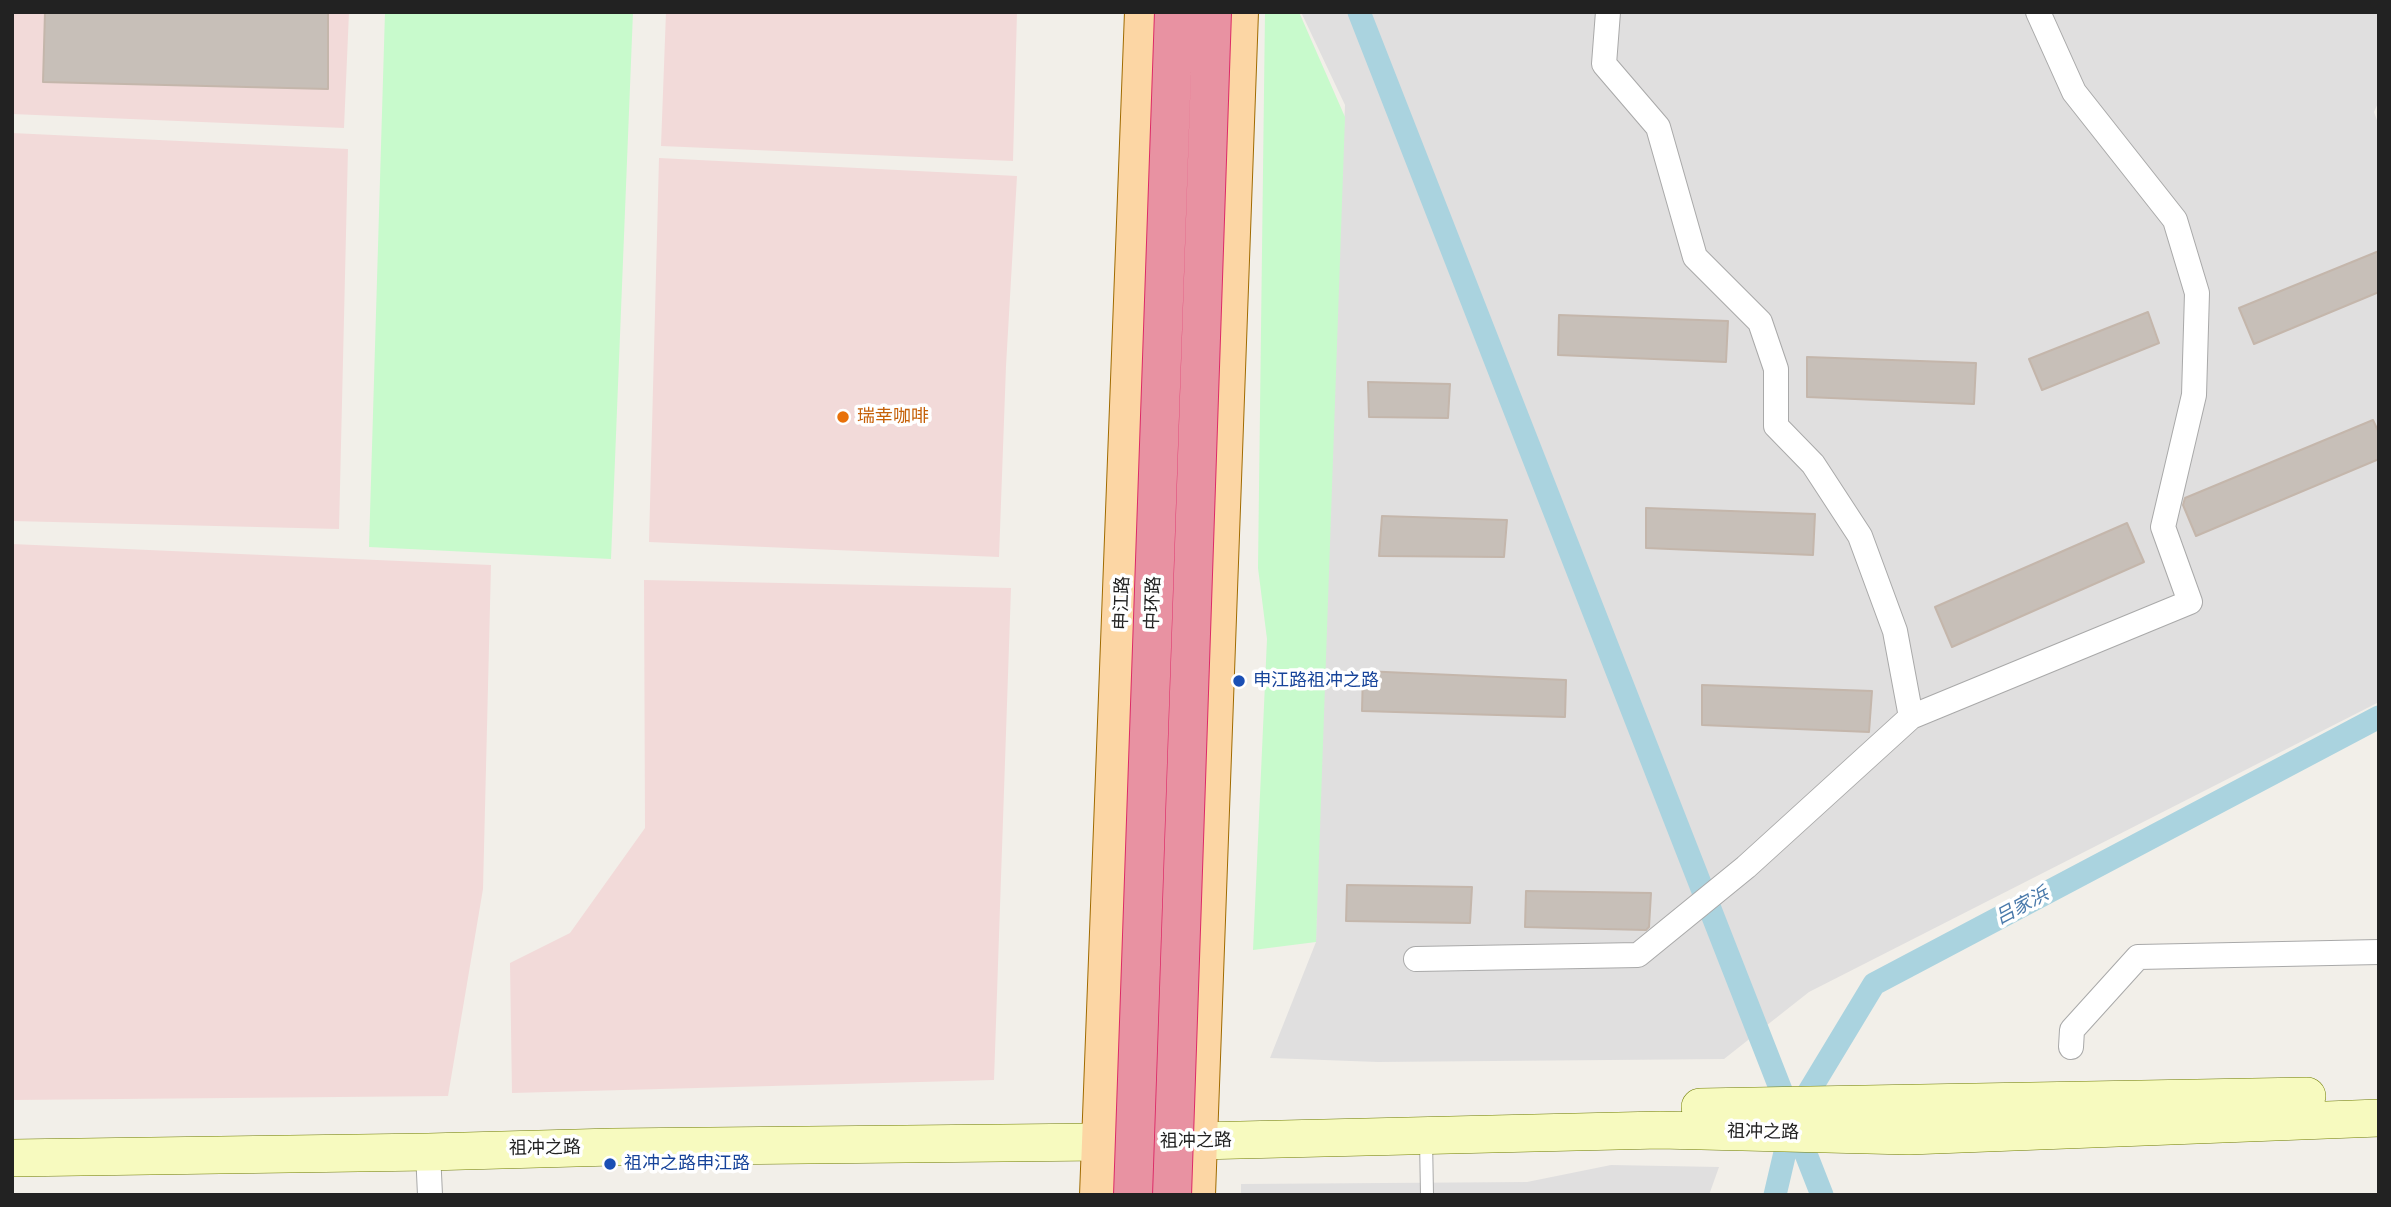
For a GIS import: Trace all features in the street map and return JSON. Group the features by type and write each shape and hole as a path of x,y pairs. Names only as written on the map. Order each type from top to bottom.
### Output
{"highway":[{"name":"中环路","path":"1133,1195 1174,12"},
{"path":"1172,1195 1212,12"}],"main road":[{"name":"申江路","path":"1099,1195 1144,12"},
{"path":"1196,1195 1239,12"},
{"name":"祖冲之路","path":"1912,1119 2379,1094"},
{"name":"祖冲之路","path":"12,1158 428,1152 1102,1130 1662,1119 2379,1118"},
{"name":"祖冲之路","path":"1199,1129 1426,1135 1662,1119"},
{"name":"祖冲之路","path":"12,1135 464,1128 652,1122 1102,1130"}],"street":[{"path":"1608,12 1604,64 1658,127 1695,257 1760,322 1776,369 1776,426 1813,464 1860,536 1895,631 1910,717"},
{"path":"1416,959 1638,955 1746,867 1910,717 2190,602 2163,527 2194,395 2197,293 2175,220 2074,92 2038,12"},
{"path":"2071,1047 2071,1030 2138,957 2379,952"},
{"path":"428,1152 430,1195"}],"lane":[{"path":"1426,1135 1427,1195"}],"shaded area":[{"path":"12,12 349,12 344,128 12,114"},
{"path":"666,12 1017,12 1013,161 661,146"},
{"path":"1301,12 2379,12 2379,101 2374,112 2379,126 2379,702 1809,992 1724,1059 1378,1062 1270,1058 1316,942 1318,774 1345,105"},
{"path":"12,133 348,149 339,529 12,521"},
{"path":"659,158 1017,176 999,557 649,542"},
{"path":"12,544 491,565 483,889 448,1096 12,1100"},
{"path":"644,580 1011,588 994,1080 512,1093 510,963 570,933 645,828"},
{"path":"1611,1165 1719,1167 1709,1195 1241,1195 1241,1184 1527,1182"}],"green space":[{"path":"385,12 633,12 611,559 369,547"},
{"path":"1265,12 1299,12 1345,117 1316,942 1253,950 1267,639 1258,568"}],"building":[{"path":"45,12 328,12 328,89 43,82"},
{"path":"2379,251 2379,292 2254,344 2239,308"},
{"path":"2148,312 2159,343 2042,390 2029,359"},
{"path":"1559,315 1728,321 1726,362 1558,355"},
{"path":"1807,357 1976,363 1974,404 1807,397"},
{"path":"1368,382 1450,384 1448,418 1369,417"},
{"path":"2373,420 2379,433 2379,459 2196,536 2183,505 2185,498"},
{"path":"1646,508 1815,514 1813,555 1646,548"},
{"path":"1382,516 1507,520 1504,557 1379,556"},
{"path":"2127,523 2144,562 1952,647 1935,607"},
{"path":"1363,671 1566,680 1565,717 1362,711"},
{"path":"1702,685 1872,691 1869,732 1702,725"},
{"path":"1347,885 1472,887 1470,923 1346,921"},
{"path":"1526,891 1651,893 1649,927 1646,930 1525,927"}],"waterway":[{"path":"1359,12 1822,1195"},
{"name":"吕家浜","path":"1775,1195 1793,1118 1874,984 2379,717"}],"place":[{"name":"瑞幸咖啡","path":"843,417"},
{"name":"申江路祖冲之路","path":"1239,681"},
{"name":"祖冲之路申江路","path":"610,1164"}]}
